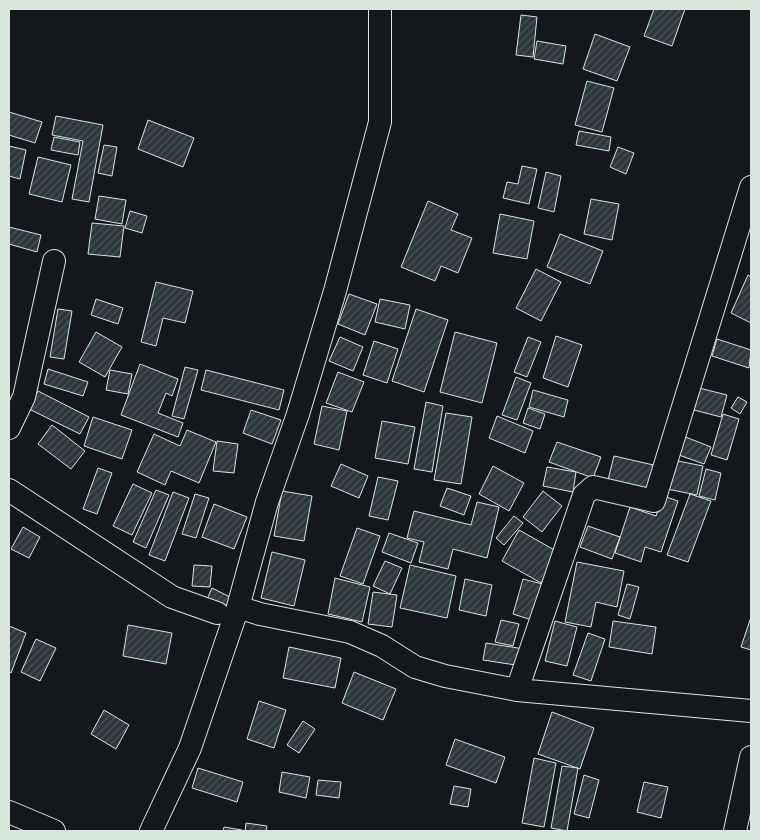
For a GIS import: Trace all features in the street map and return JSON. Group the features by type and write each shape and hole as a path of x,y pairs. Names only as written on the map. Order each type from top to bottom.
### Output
{"street":[{"path":"151,831 190,748 227,610 298,414 332,300 380,122 380,9"},
{"path":"517,690 584,495 593,487 654,501 751,187"},
{"path":"9,428 24,397 54,261"},
{"path":"9,490 172,598 350,632 382,646 415,667 445,676 517,690 751,711"},
{"path":"735,831 751,757"},
{"path":"9,812 54,831"}],"building":[{"path":"654,9 685,9 672,46 644,36"},
{"path":"521,15 537,17 533,57 516,55"},
{"path":"595,34 630,47 617,81 583,69"},
{"path":"537,41 566,46 563,64 534,59"},
{"path":"587,81 614,88 602,132 575,125"},
{"path":"9,112 42,122 35,143 9,135"},
{"path":"56,116 103,125 89,202 72,199 83,141 52,135"},
{"path":"148,120 194,138 183,167 138,149"},
{"path":"579,131 611,137 609,151 576,145"},
{"path":"54,137 80,142 78,155 51,150"},
{"path":"104,145 117,147 112,176 98,173"},
{"path":"9,146 26,150 20,179 9,176"},
{"path":"618,147 634,153 626,174 610,167"},
{"path":"38,157 71,165 62,202 29,194"},
{"path":"522,166 537,169 529,204 503,198 507,182 518,184"},
{"path":"546,172 561,176 554,212 538,208"},
{"path":"99,196 126,200 122,224 95,219"},
{"path":"591,199 619,204 612,240 584,234"},
{"path":"428,201 458,214 451,230 472,238 458,273 441,266 435,281 401,267"},
{"path":"130,211 147,216 142,233 125,228"},
{"path":"500,214 534,221 527,259 493,253"},
{"path":"92,223 124,226 120,257 88,254"},
{"path":"9,227 41,235 37,252 9,244"},
{"path":"560,234 603,251 590,284 547,267"},
{"path":"536,269 561,282 541,321 516,308"},
{"path":"748,275 751,277 751,323 731,313"},
{"path":"156,282 193,291 185,323 163,318 156,346 141,342"},
{"path":"349,294 377,304 365,335 338,324"},
{"path":"96,299 123,308 118,324 91,315"},
{"path":"380,299 410,305 405,329 375,322"},
{"path":"58,309 72,311 64,359 50,357"},
{"path":"416,309 448,320 424,392 392,381"},
{"path":"96,332 122,347 105,377 79,362"},
{"path":"455,332 497,343 482,403 440,392"},
{"path":"556,336 582,345 568,387 543,378"},
{"path":"340,337 363,347 353,371 329,361"},
{"path":"528,337 541,342 527,377 514,372"},
{"path":"717,339 751,350 749,368 712,356"},
{"path":"374,341 398,349 387,383 363,375"},
{"path":"140,364 178,379 172,396 166,393 158,413 183,423 178,437 121,415"},
{"path":"185,367 198,370 184,419 172,416"},
{"path":"48,369 88,382 83,396 44,384"},
{"path":"110,370 132,374 128,394 106,390"},
{"path":"206,370 284,390 279,410 201,390"},
{"path":"338,372 364,382 352,412 326,403"},
{"path":"516,377 531,383 517,420 502,415"},
{"path":"699,388 727,395 721,417 694,410"},
{"path":"533,390 568,400 564,417 529,407"},
{"path":"38,391 89,417 80,434 29,409"},
{"path":"738,397 747,402 740,414 731,408"},
{"path":"426,402 443,406 432,472 414,469"},
{"path":"322,406 347,411 339,450 314,444"},
{"path":"528,408 545,414 540,429 523,423"},
{"path":"251,410 281,420 272,444 243,433"},
{"path":"446,413 472,417 461,484 434,480"},
{"path":"723,414 739,419 727,460 711,455"},
{"path":"497,416 533,431 525,453 489,438"},
{"path":"93,417 132,430 122,459 84,446"},
{"path":"382,421 415,427 408,464 375,458"},
{"path":"52,425 85,451 71,469 38,444"},
{"path":"187,430 216,442 199,483 171,471 165,485 137,472 154,434 180,446"},
{"path":"683,436 711,447 704,464 676,454"},
{"path":"217,441 238,444 234,473 213,471"},
{"path":"557,442 601,457 593,478 549,462"},
{"path":"614,456 658,466 651,498 606,488"},
{"path":"673,460 703,466 697,495 667,489"},
{"path":"341,464 368,476 359,498 331,486"},
{"path":"493,466 524,483 509,511 479,494"},
{"path":"547,467 576,472 573,492 543,486"},
{"path":"98,468 112,473 97,514 83,509"},
{"path":"706,469 721,473 715,500 699,496"},
{"path":"378,477 398,481 388,520 369,516"},
{"path":"133,484 152,493 132,535 113,526"},
{"path":"447,488 471,496 464,515 440,506"},
{"path":"156,490 169,495 146,548 133,542"},
{"path":"282,491 312,496 304,541 274,536"},
{"path":"543,491 562,506 542,532 523,517"},
{"path":"173,492 189,498 165,561 149,555"},
{"path":"195,494 209,498 196,538 182,534"},
{"path":"690,494 711,501 688,562 667,555"},
{"path":"663,496 678,501 661,552 645,547 641,562 615,553 630,507 656,516"},
{"path":"477,502 499,507 487,558 453,549 448,569 419,562 424,542 407,538 414,511 471,525"},
{"path":"214,504 247,517 234,549 202,537"},
{"path":"514,516 523,523 504,545 496,538"},
{"path":"588,526 620,537 612,559 580,547"},
{"path":"23,527 40,537 29,558 11,549"},
{"path":"357,528 380,536 363,584 340,576"},
{"path":"519,530 558,552 541,583 502,561"},
{"path":"389,533 418,543 411,563 382,552"},
{"path":"272,552 305,560 294,606 261,598"},
{"path":"385,561 402,568 390,594 373,586"},
{"path":"577,562 624,571 617,607 596,602 591,627 565,622"},
{"path":"194,565 212,566 210,587 192,586"},
{"path":"410,565 456,576 447,618 400,608"},
{"path":"335,578 370,587 362,622 328,614"},
{"path":"465,579 492,585 486,616 459,610"},
{"path":"523,579 542,584 532,620 513,614"},
{"path":"627,584 639,587 630,619 618,615"},
{"path":"212,588 230,597 223,613 205,604"},
{"path":"373,592 397,595 392,627 368,624"},
{"path":"751,617 751,650 741,647"},
{"path":"501,620 519,624 513,646 495,642"},
{"path":"555,621 577,627 567,666 545,661"},
{"path":"613,621 656,627 652,654 609,647"},
{"path":"128,625 172,633 166,664 123,656"},
{"path":"9,626 26,633 11,673 9,672"},
{"path":"588,633 605,639 591,681 573,675"},
{"path":"36,639 56,648 40,681 21,672"},
{"path":"486,643 524,649 522,666 483,660"},
{"path":"289,647 341,658 335,688 283,678"},
{"path":"354,672 396,689 383,720 342,703"},
{"path":"259,701 286,710 274,748 247,739"},
{"path":"104,710 129,725 116,749 91,734"},
{"path":"552,712 594,728 580,769 538,754"},
{"path":"303,721 315,729 299,753 287,745"},
{"path":"455,739 505,757 496,783 446,765"},
{"path":"534,758 556,763 544,827 522,823"},
{"path":"562,766 578,768 567,831 551,828"},
{"path":"198,768 243,782 237,802 192,788"},
{"path":"282,772 310,777 306,798 279,792"},
{"path":"584,775 599,780 589,818 574,814"},
{"path":"318,780 341,782 339,798 316,795"},
{"path":"644,782 668,787 661,818 637,812"},
{"path":"454,786 471,789 468,807 450,804"},
{"path":"246,823 267,826 266,831 245,831"},
{"path":"224,827 242,830 242,831 223,831"}]}
